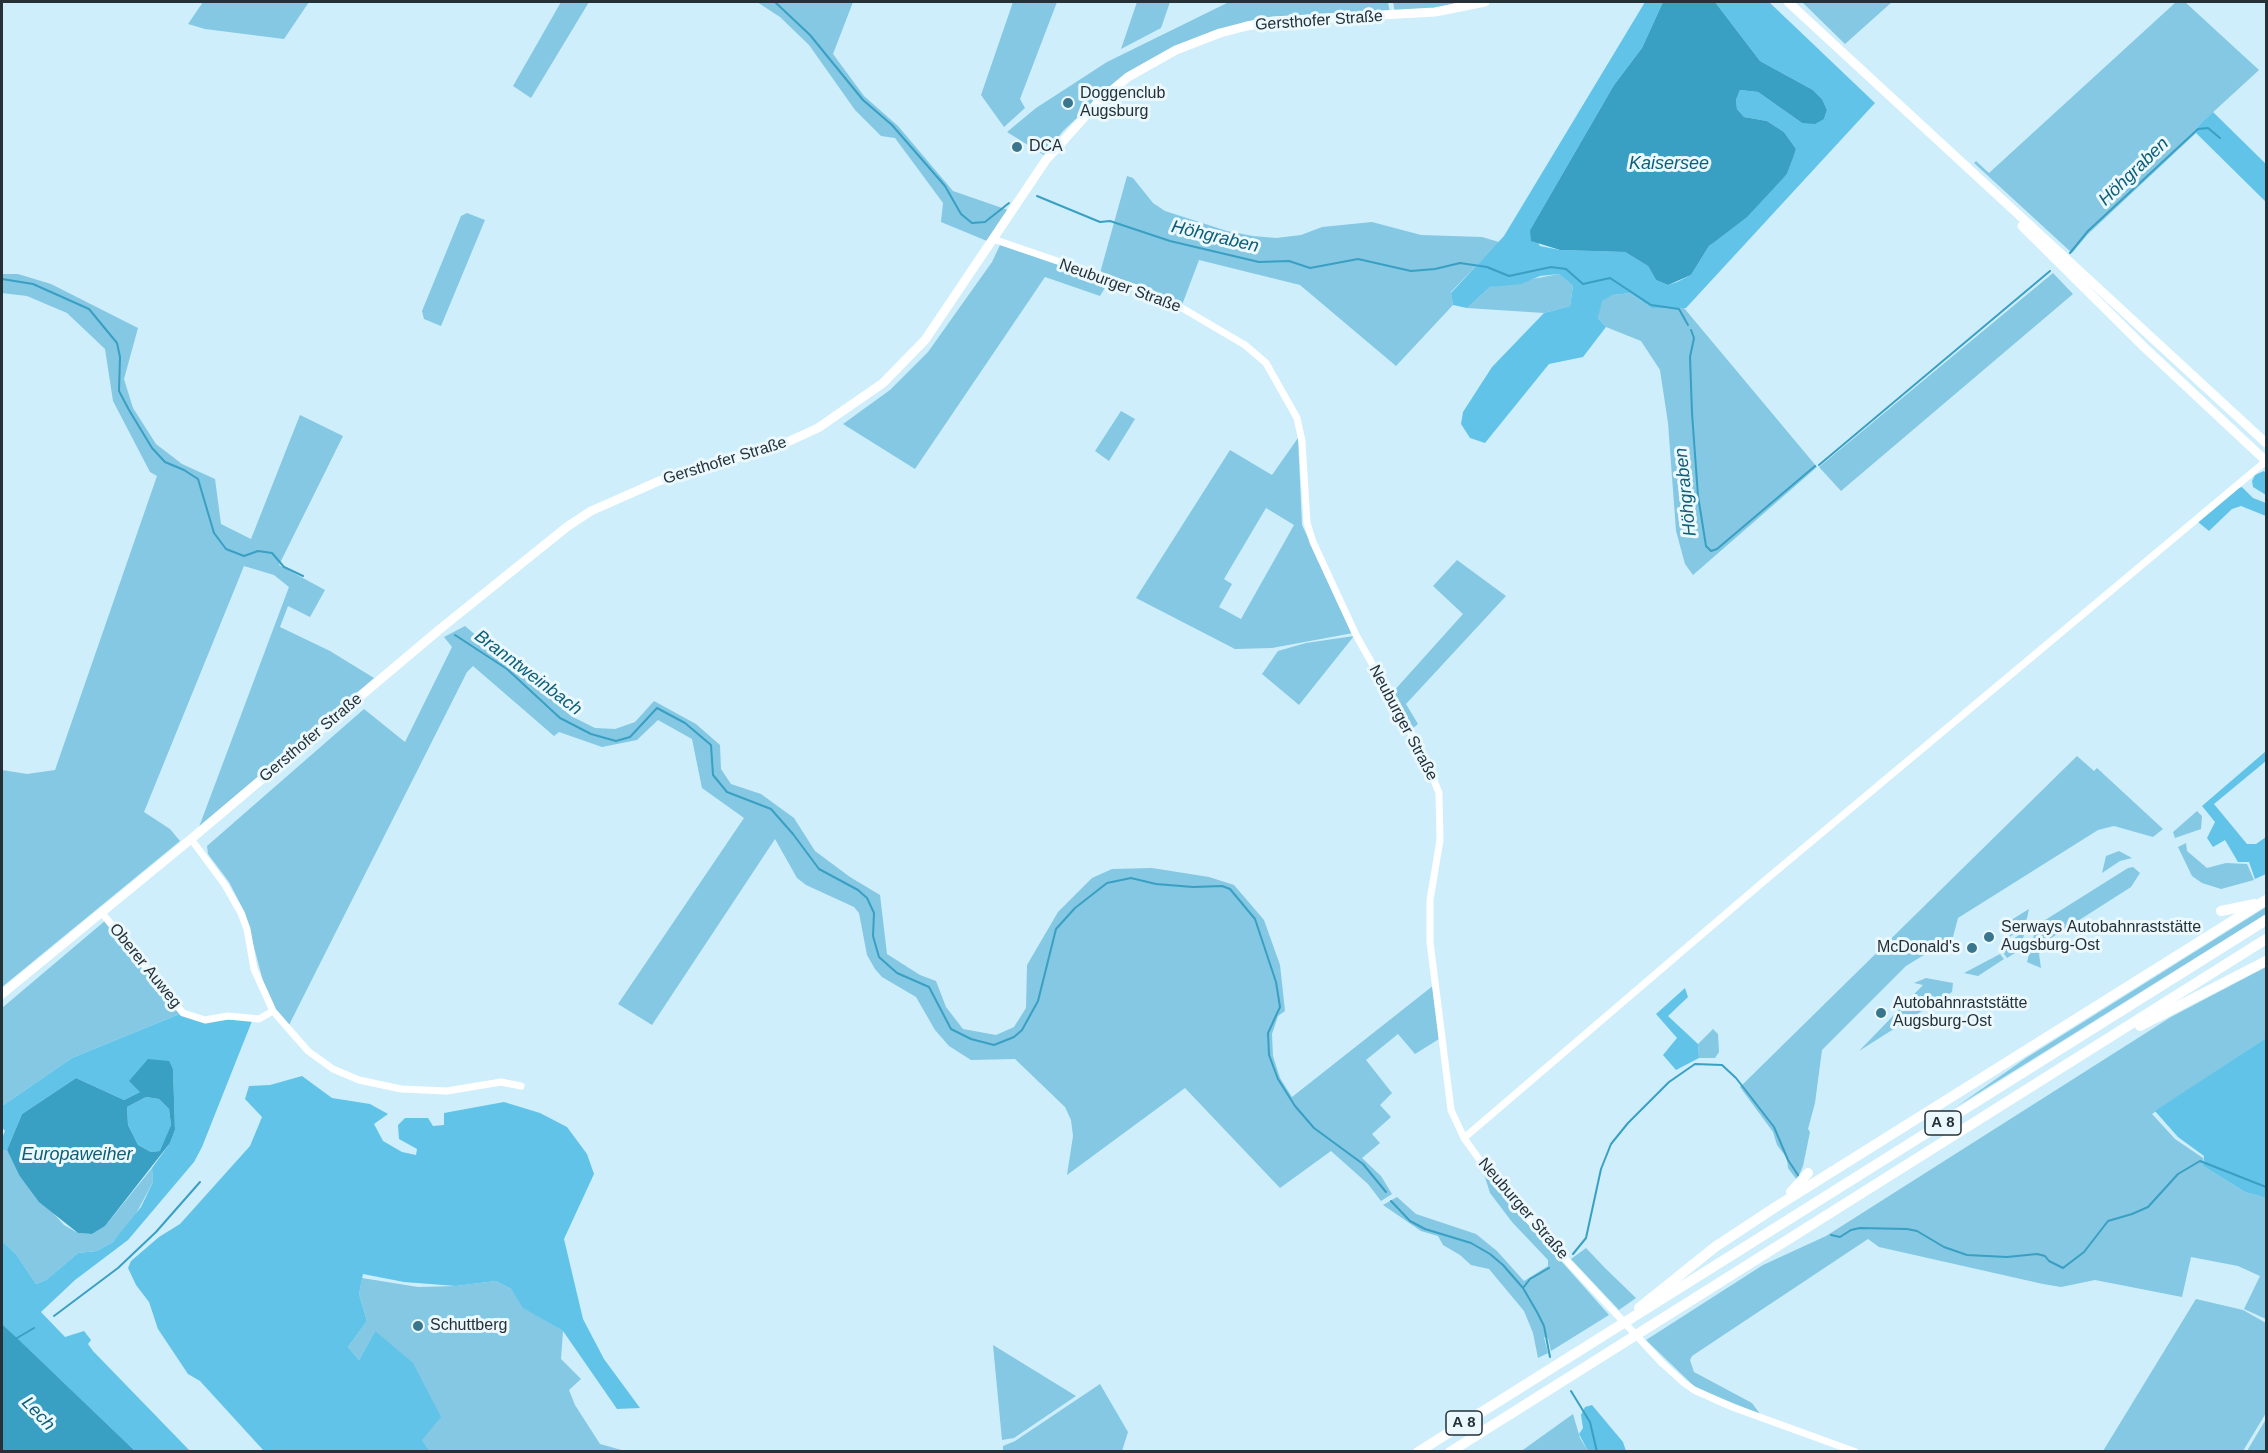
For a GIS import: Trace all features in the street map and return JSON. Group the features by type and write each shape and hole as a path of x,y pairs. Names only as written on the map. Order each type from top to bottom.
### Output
{"highway":[{"path":"2221,911 2266,900"},
{"path":"1618,1326 1682,1271 1774,1208 2266,900"},
{"name":"A 8","path":"1418,1452 2266,920"},
{"name":"A 8","path":"1450,1452 2266,939"},
{"path":"2089,1051 2266,961"},
{"path":"1774,1208 1782,1198 1797,1187 1808,1173"}],"main road":[{"name":"Gersthofer Straße","path":"2,994 191,839 432,635 568,526 591,512 650,484 783,444 818,428 883,383 925,340 1046,160 1099,101 1128,77 1176,50 1220,33 1273,21 1435,12 1485,2"},
{"path":"1788,2 1977,179 2266,443"},
{"path":"1977,179 2144,347 2266,461"}],"street":[{"name":"Neuburger Straße","path":"993,239 1145,291 1185,309 1245,345 1266,363 1285,393 1297,418 1302,441 1307,523 1313,542 1356,634 1426,760 1439,793 1440,840 1430,900 1430,942 1451,1110 1464,1138 1494,1180 1672,1374 1694,1390 1856,1452"},
{"path":"1464,1138 1771,875 2266,461"},
{"path":"191,839 225,885 241,913 247,929 254,969 273,1011 308,1051 333,1069 359,1080 401,1089 447,1090 501,1082 521,1086"},
{"name":"Oberer Auweg","path":"102,913 183,1013 205,1020 228,1016 259,1019 273,1011"}],"shaded area":[{"path":"203,2 309,2 284,39 205,29 188,24"},
{"path":"561,2 589,2 531,98 513,86"},
{"path":"757,2 853,2 833,54 864,96 898,126 953,191 1008,210 987,241 941,222 943,203 895,138 881,136 855,110 809,45 780,17"},
{"path":"1013,2 1057,2 1020,99 1025,108 1004,127 981,95"},
{"path":"1137,2 1170,2 1161,28 1121,49"},
{"path":"1229,2 1388,2 1390,13 1274,17 1173,48 1128,73 1063,131 1044,155 1007,132 1036,108 1107,62"},
{"path":"1393,2 1458,2 1435,9 1395,13"},
{"path":"1645,2 1663,2 1642,48 1614,85 1530,230 1540,246 1560,250 1625,252 1648,266 1656,280 1668,285 1691,275 1709,246 1787,174 1796,149 1784,132 1767,121 1744,117 1737,109 1736,100 1740,90 1758,92 1802,123 1824,119 1827,110 1822,99 1813,90 1760,61 1715,2 1769,2 1875,103 1686,308 1651,308 1630,293 1613,295 1602,301 1598,318 1606,327 1583,357 1549,364 1485,443 1470,438 1461,424 1463,412 1492,367 1544,313 1570,306 1573,286 1559,274 1540,276 1521,284 1490,287 1467,308 1453,305 1451,293 1504,236"},
{"path":"1802,2 1892,2 1845,44"},
{"path":"2176,2 2185,2 2259,70 2198,126 2196,133 2087,235 2072,253 1974,163 1976,161 1989,173"},
{"path":"2213,112 2266,164 2266,202 2196,133 2198,126"},
{"path":"1127,176 1133,178 1153,203 1165,211 1227,231 1253,236 1276,238 1301,235 1322,227 1372,222 1421,235 1482,237 1499,242 1451,292 1453,305 1396,366 1300,285 1199,260 1182,305 1100,273"},
{"path":"467,213 485,220 441,326 424,319 422,311 461,216"},
{"path":"1000,245 1109,281 1100,296 1045,277 915,469 843,424 890,390 928,352 992,262"},
{"path":"2053,273 2073,294 1841,491 1819,467"},
{"path":"2,274 18,274 51,284 138,328 124,379 133,408 156,444 182,464 215,479 221,524 251,539 300,415 343,436 279,565 325,590 310,617 288,606 280,627 330,651 374,678 199,827 289,587 274,575 244,566 144,812 170,829 180,841 2,987 2,770 27,774 55,770 157,476 150,472 113,401 105,349 67,313 27,296 2,293"},
{"path":"1559,274 1573,286 1570,306 1544,313 1467,308 1490,287"},
{"path":"1630,293 1651,308 1684,308 1817,467 1693,575 1685,564 1676,531 1668,423 1660,370 1641,341 1606,327 1598,318 1601,301 1613,295"},
{"path":"1121,411 1135,419 1109,461 1095,451"},
{"path":"1298,438 1302,525 1353,633 1272,648 1235,649 1136,598 1230,450 1272,475","holes":["1266,508 1294,525 1241,619 1219,607 1232,584 1224,579"]},
{"path":"2264,471 2266,495 2253,487 2252,481 2255,475"},
{"path":"2242,487 2253,498 2266,503 2266,516 2241,506 2232,509 2209,531 2198,522 2235,489"},
{"path":"1457,560 1506,596 1406,704 1418,724 1412,729 1392,693 1463,614 1433,586"},
{"path":"465,626 571,716 595,728 615,729 635,722 654,701 696,724 720,745 721,769 731,784 761,794 794,818 815,851 850,877 880,895 887,954 920,975 936,981 946,1007 963,1029 996,1035 1014,1027 1026,1008 1027,965 1058,912 1092,878 1112,869 1152,868 1209,877 1234,885 1264,920 1280,965 1285,1011 1278,1016 1272,1034 1273,1056 1280,1078 1292,1097 1434,985 1439,1039 1415,1054 1398,1034 1366,1060 1392,1093 1380,1105 1391,1117 1372,1134 1380,1143 1362,1158 1381,1176 1392,1194 1381,1201 1368,1184 1331,1151 1280,1188 1185,1088 1067,1175 1073,1136 1071,1120 1065,1107 1015,1059 971,1060 949,1046 935,1030 916,997 882,977 875,969 867,955 859,913 854,907 806,885 797,878 775,839 652,1025 618,1004 744,818 702,788 692,739 658,720 637,740 602,747 559,732 554,736 473,666 467,672 288,1027 276,1010 264,985 245,913 229,882 208,854 207,846 364,709 405,742 452,647 444,637"},
{"path":"1354,636 1299,705 1262,674 1278,651 1306,643"},
{"path":"2266,751 2266,761 2214,804 2247,844 2256,844 2266,837 2266,874 2255,879 2249,862 2238,862 2225,840 2213,847 2207,838 2215,822 2202,806"},
{"path":"2077,756 2094,771 2097,768 2163,829 2153,837 2114,826 2098,830 1958,918 1953,937 1906,966 1822,1050 1815,1103 1808,1129 1810,1132 1803,1166 1797,1180 1788,1168 1787,1158 1777,1145 1773,1132 1740,1087"},
{"path":"2197,811 2202,816 2201,829 2175,838 2173,832"},
{"path":"2186,843 2187,851 2207,868 2226,863 2247,864 2254,880 2221,889 2202,883 2192,876 2178,847"},
{"path":"2119,851 2132,858 2120,861 2102,873 2106,856"},
{"path":"2133,867 2140,873 2131,887 2048,940 2039,954 2041,968 2027,962 2034,935 2042,922"},
{"path":"2266,907 2266,914 1956,1107 2026,1058"},
{"path":"2029,909 2025,927 2000,943 2014,932 2008,922"},
{"path":"106,920 182,1013 72,1058 2,1106 2,1008"},
{"path":"2025,931 2020,950 2007,958 2004,954 2007,943"},
{"path":"2000,954 2004,959 1978,976 1964,973"},
{"path":"2266,967 2266,1038 2152,1114 2175,1139 2203,1158 2203,1166 2245,1192 2266,1198 2266,1319 2244,1309 2260,1276 2238,1266 2191,1257 2182,1297 2095,1280 2061,1287 2043,1284 1879,1247 1868,1239 1692,1356 1690,1360 1694,1372 1752,1403 1760,1414 1696,1388 1646,1340 1763,1265 1826,1236 2171,1017"},
{"path":"1926,978 1953,983 1952,992 1859,1051 1923,985 1914,983"},
{"path":"1685,988 1688,997 1668,1016 1698,1044 1699,1058 1676,1070 1663,1055 1677,1038 1656,1014"},
{"path":"182,1013 185,1016 252,1021 202,1147 194,1162 128,1240 75,1280 41,1312 65,1337 84,1331 91,1340 88,1344 93,1351 190,1451 135,1451 2,1324 2,1241 16,1254 36,1284 46,1280 78,1253 97,1251 113,1242 141,1207 153,1182 152,1168 170,1143 175,1130 173,1069 168,1061 140,1092 124,1100 76,1078 22,1114 7,1150 2,1150 2,1138 5,1131 2,1127 2,1106 72,1058"},
{"path":"1713,1029 1718,1034 1719,1052 1715,1058 1699,1058 1698,1044"},
{"path":"2266,1038 2266,1198 2245,1192 2203,1166 2204,1156 2178,1137 2155,1111"},
{"path":"302,1076 332,1098 370,1104 388,1114 374,1124 383,1141 402,1152 416,1155 417,1149 399,1139 398,1125 405,1118 428,1118 433,1126 444,1125 444,1113 504,1102 540,1113 567,1127 587,1154 594,1174 564,1239 583,1319 604,1359 640,1408 617,1409 563,1331 523,1308 511,1289 496,1281 456,1286 404,1282 363,1274 359,1294 367,1321 348,1347 359,1360 375,1331 413,1363 441,1417 422,1440 430,1451 264,1451 200,1381 188,1374 158,1329 149,1302 136,1285 128,1268 131,1261 159,1237 180,1224 250,1146 262,1117 245,1099 249,1086 270,1085"},
{"path":"146,1097 159,1099 169,1109 171,1125 161,1151 151,1152 138,1145 128,1125 127,1107"},
{"path":"2,1150 7,1150 19,1175 64,1225 78,1233 92,1234 105,1226 152,1168 153,1182 131,1223 113,1242 97,1251 78,1253 46,1280 36,1284 16,1254 2,1241"},
{"path":"1484,1174 1609,1315 1551,1351 1548,1338 1544,1337 1548,1353 1538,1358 1533,1333 1524,1311 1489,1269 1471,1265 1443,1245 1438,1236 1421,1231 1383,1205 1397,1197 1416,1214 1476,1234 1497,1251 1524,1281 1548,1266 1548,1260 1512,1222 1490,1193"},
{"path":"1586,1248 1636,1298 1619,1310 1571,1259"},
{"path":"362,1278 418,1287 456,1286 496,1281 511,1289 524,1308 563,1331 561,1359 581,1379 569,1390 575,1405 600,1444 625,1451 430,1451 422,1440 375,1331 359,1360 348,1347 367,1321 359,1294"},
{"path":"2196,1299 2243,1310 2266,1323 2266,1413 2243,1451 2103,1451"},
{"path":"993,1345 1076,1396 1014,1438 1002,1440"},
{"path":"1100,1384 1128,1432 1122,1451 1003,1451 1003,1446 1015,1441"},
{"path":"1592,1405 1623,1442 1626,1451 1588,1451 1579,1434 1583,1428 1581,1415 1585,1407"},
{"path":"1573,1414 1580,1438 1588,1451 1520,1452"},
{"path":"2266,1419 2266,1451 2247,1451"}],"water":[{"name":"Kaisersee","path":"1663,2 1715,2 1760,61 1813,90 1822,99 1827,110 1824,119 1815,124 1802,123 1758,92 1740,90 1736,100 1737,109 1744,117 1767,121 1784,132 1796,149 1793,158 1787,174 1747,217 1709,246 1691,275 1668,285 1656,280 1648,266 1625,252 1560,250 1531,241 1530,230 1614,85 1642,48"},
{"name":"Europaweiher","path":"148,1059 169,1061 173,1069 175,1130 170,1143 105,1226 92,1234 78,1233 39,1202 19,1175 7,1150 22,1114 76,1078 124,1100 140,1092 129,1081","holes":["146,1097 159,1099 169,1109 171,1125 160,1151 151,1152 138,1145 128,1125 127,1107"]},
{"name":"Lech","path":"2,1324 17,1338 135,1451 2,1451"}],"waterway":[{"name":"Höhgraben","path":"775,2 810,35 863,100 892,125 945,186 961,214 972,223 985,222 1009,203"},
{"name":"Höhgraben","path":"2070,253 2088,231 2198,129 2208,128 2220,138"},
{"name":"Höhgraben","path":"1037,196 1100,222 1110,221 1170,241 1259,262 1289,261 1310,268 1358,259 1411,271 1435,269 1460,263 1487,267 1509,276 1551,267 1566,269 1583,284 1610,278 1651,305 1679,309 1688,325"},
{"name":"Höhgraben","path":"1819,465 2050,271"},
{"name":"Branntweinbach","path":"2,279 33,284 89,309 117,343 120,357 119,391 129,410 152,448 165,462 198,479 214,533 226,549 244,556 258,551 272,553 284,567 303,576"},
{"name":"Höhgraben","path":"1691,330 1694,338 1690,357 1692,413 1698,496 1706,546 1711,551 1717,549 1815,466"},
{"name":"Branntweinbach","path":"455,635 507,669 560,718 591,734 616,741 630,737 657,708 685,723 711,745 713,775 727,792 771,809 819,869 858,890 867,898 874,913 873,936 879,957 897,973 929,987 951,1029 971,1039 994,1045 1014,1037 1022,1030 1038,1001 1056,929 1075,908 1107,883 1131,878 1156,884 1193,887 1222,886 1230,889 1255,919 1276,982 1280,1007 1268,1033 1269,1055 1278,1079 1295,1106 1314,1128 1363,1164 1386,1192"},
{"path":"1573,1254 1586,1238 1601,1169 1611,1144 1628,1123 1669,1082 1695,1064 1722,1065 1736,1078 1774,1127 1788,1160 1800,1178"},
{"path":"1831,1235 1840,1237 1851,1230 1860,1228 1907,1229 1917,1231 1944,1247 1967,1255 2007,1257 2037,1254 2045,1256 2049,1261 2063,1268 2084,1252 2108,1221 2148,1207 2178,1174 2200,1161 2266,1187"},
{"path":"54,1316 118,1268 156,1232 200,1182"},
{"name":"Branntweinbach","path":"1391,1201 1410,1221 1425,1229 1471,1243 1503,1265 1523,1288 1537,1312 1544,1326 1550,1357"},
{"path":"1523,1288 1530,1279 1549,1268"},
{"path":"17,1338 34,1328"},
{"name":"Branntweinbach","path":"1571,1391 1590,1422 1597,1452"}],"place":[{"name":"Doggenclub Augsburg","path":"1068,103"},
{"name":"DCA","path":"1017,147"},
{"name":"Serways Autobahnraststätte Augsburg-Ost","path":"1989,937"},
{"name":"McDonald's","path":"1972,948"},
{"name":"Autobahnraststätte Augsburg-Ost","path":"1881,1013"},
{"name":"Schuttberg","path":"418,1326"}]}
